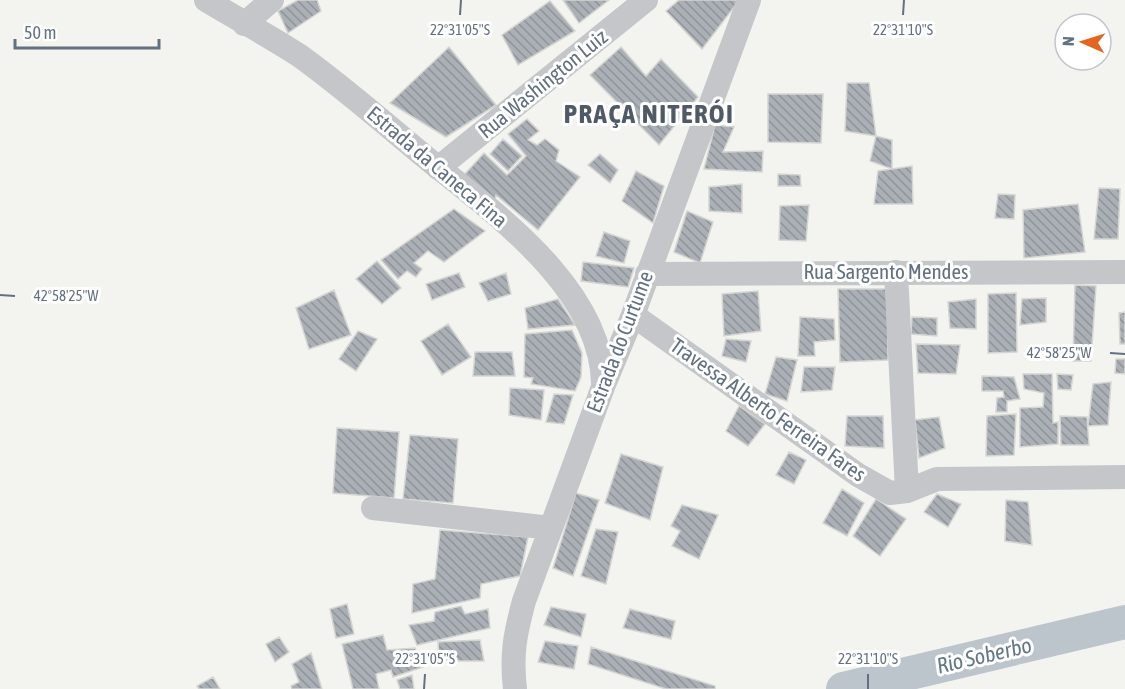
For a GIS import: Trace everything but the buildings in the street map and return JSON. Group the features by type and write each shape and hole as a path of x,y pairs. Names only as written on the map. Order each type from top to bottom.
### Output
{"street":[{"name":"Estrada da Caneca Fina","path":"206,0 298,55 340,86 529,245 549,267 610,347 603,372 603,387"},
{"path":"244,24 272,0"},
{"name":"Rua Washington Luiz","path":"438,168 646,0"},
{"name":"Estrada do Curtume","path":"610,347 633,315 749,0"},
{"path":"896,272 907,491 937,479 1125,477"},
{"name":"Rua Sargento Mendes","path":"647,274 1125,272"},
{"name":"Travessa Alberto Ferreira Fares","path":"633,315 858,475 891,493 907,491"},
{"name":"Estrada do Curtume","path":"515,689 512,665 516,633 524,601 603,387"},
{"path":"373,508 551,528"}],"waterway":[{"name":"Rio Soberbo","path":"843,689 1125,622"}],"district":[{"name":"PRAÇA NITERÓI","path":"649,114"}]}
